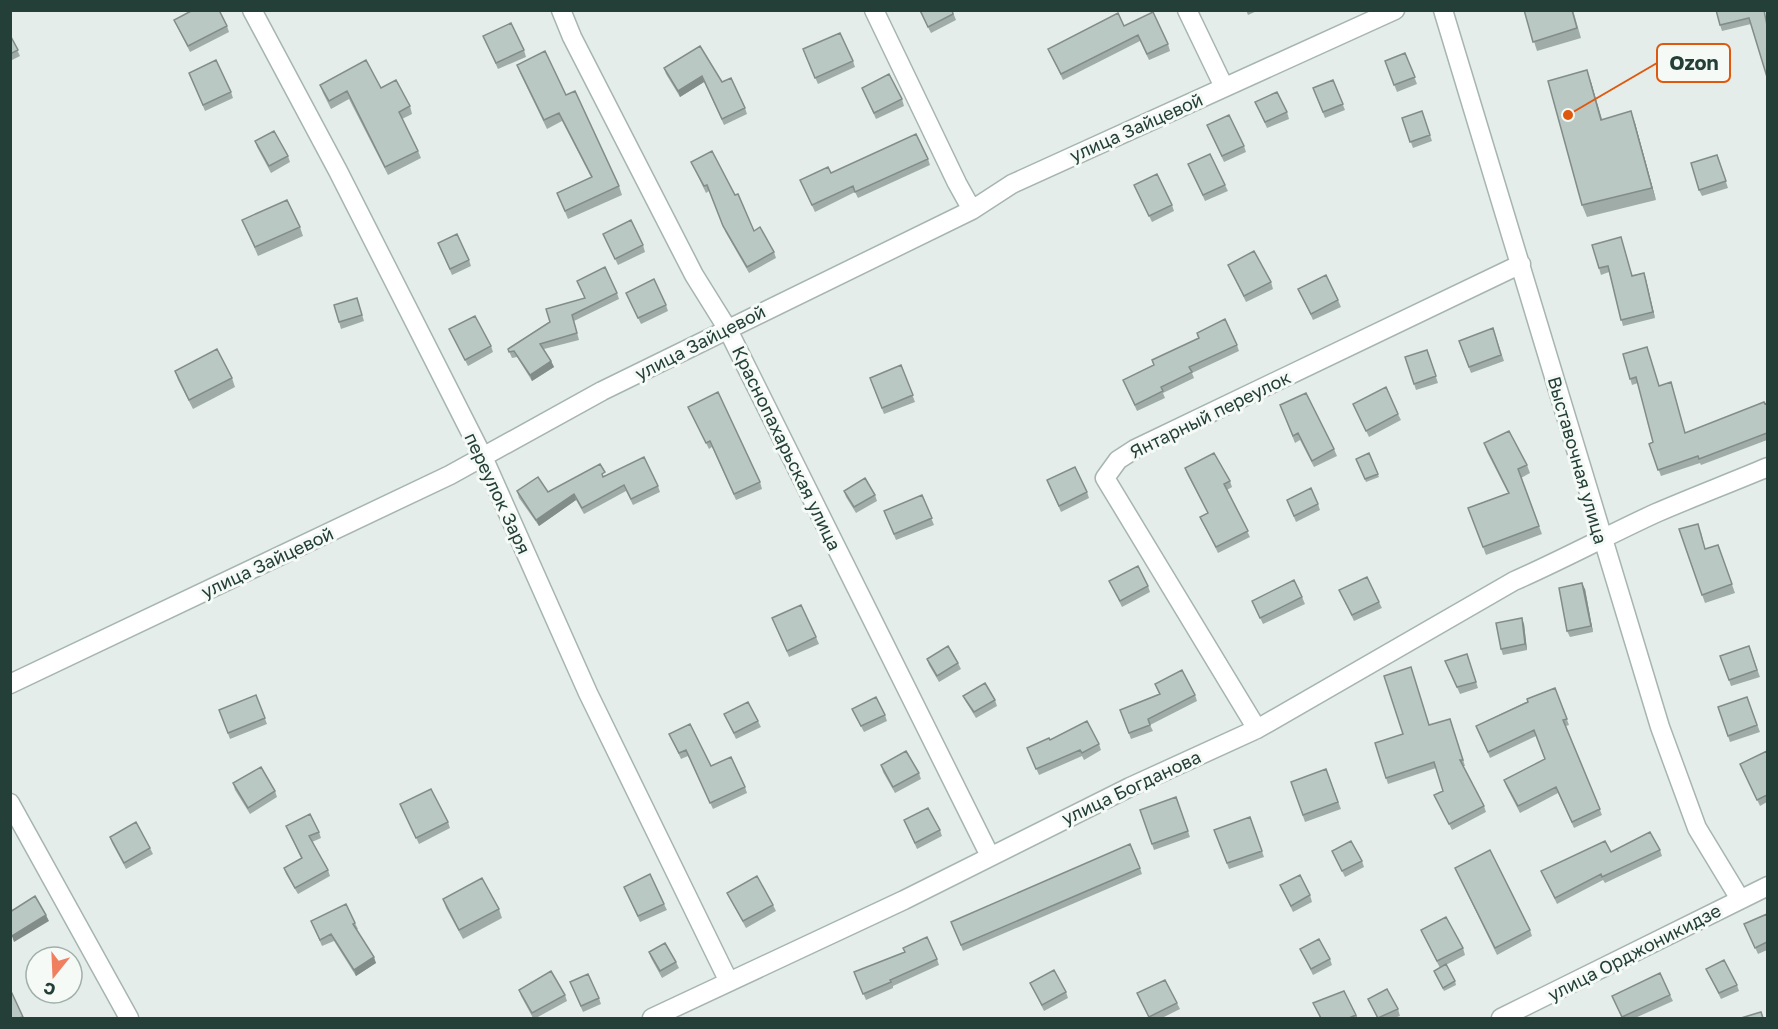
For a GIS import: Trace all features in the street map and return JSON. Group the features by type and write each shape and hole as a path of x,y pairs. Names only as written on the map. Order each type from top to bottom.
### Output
{"street":[{"name":"переулок Заря","path":"252,10 338,171 483,457 588,693 729,982"},
{"name":"Краснопахарьская улица","path":"561,10 572,37 694,275 727,328 990,856"},
{"path":"874,10 972,210"},
{"path":"1187,10 1224,87"},
{"name":"улица Зайцевой","path":"10,684 450,475 602,391 972,210 1012,184 1395,10"},
{"name":"Выставочная улица","path":"1443,10 1660,727 1697,828 1740,899"},
{"name":"Янтарный переулок","path":"1257,729 1105,478 1118,460 1135,449 1521,264"},
{"name":"улица Богданова","path":"652,1018 1257,729 1514,580 1655,514 1767,467"},
{"path":"10,803 129,1018"},
{"name":"улица Орджоникидзе","path":"1501,1018 1767,886"}],"building":[{"path":"193,10 219,10 227,26 188,46 174,20"},
{"path":"920,10 952,10 953,14 928,27"},
{"path":"1524,10 1572,10 1577,28 1533,42"},
{"path":"1716,10 1764,10 1767,25 1767,77 1749,18 1720,25"},
{"path":"1153,12 1168,44 1147,54 1138,35 1061,74 1048,49 1118,13 1124,26"},
{"path":"511,23 524,50 496,63 483,36"},
{"path":"840,33 853,61 815,78 803,49"},
{"path":"10,35 18,50 10,54"},
{"path":"700,46 722,82 731,78 745,108 722,119 702,76 678,91 664,68"},
{"path":"545,51 566,95 575,91 619,186 565,211 557,193 592,177 559,113 544,120 517,65"},
{"path":"1405,53 1415,77 1394,85 1385,61"},
{"path":"216,60 231,92 203,105 189,73"},
{"path":"366,60 381,88 396,80 410,106 399,112 418,151 385,167 347,91 329,101 320,85"},
{"path":"1587,70 1601,120 1631,111 1652,188 1582,205 1548,81"},
{"path":"889,74 902,99 874,113 862,88"},
{"path":"1333,80 1343,104 1323,112 1313,88"},
{"path":"1277,92 1287,112 1265,122 1255,102"},
{"path":"1422,111 1430,135 1410,142 1402,118"},
{"path":"1229,115 1244,146 1222,156 1207,125"},
{"path":"274,131 288,156 269,166 255,141"},
{"path":"916,134 928,159 855,192 853,186 812,205 800,180 828,167 831,173"},
{"path":"712,151 735,195 738,194 754,231 760,227 774,252 747,267 723,226 707,185 704,186 691,162"},
{"path":"1210,154 1225,185 1203,195 1188,164"},
{"path":"1717,155 1726,181 1699,190 1691,163"},
{"path":"1157,174 1172,205 1149,216 1134,185"},
{"path":"287,200 300,227 255,247 242,220"},
{"path":"631,220 643,245 615,259 603,234"},
{"path":"457,234 469,260 450,269 438,243"},
{"path":"1621,237 1632,276 1644,273 1653,312 1621,320 1608,266 1599,268 1592,245"},
{"path":"1254,251 1271,282 1244,296 1228,265"},
{"path":"605,267 617,293 572,315 577,333 540,344 551,361 530,375 514,351 509,352 508,349 550,322 546,309 585,298 577,281"},
{"path":"1326,275 1338,300 1311,314 1298,289"},
{"path":"654,279 666,305 638,318 626,293"},
{"path":"357,298 362,315 339,322 334,305"},
{"path":"475,316 491,346 465,360 449,329"},
{"path":"1225,319 1237,345 1189,367 1192,372 1161,387 1163,391 1135,405 1123,380 1154,365 1152,360 1199,338 1197,333"},
{"path":"1493,328 1501,355 1469,367 1459,341"},
{"path":"1647,347 1659,386 1671,382 1685,433 1764,402 1767,403 1767,433 1699,459 1698,456 1658,470 1649,444 1653,442 1636,377 1630,379 1623,354"},
{"path":"217,349 232,378 189,400 175,371"},
{"path":"1427,350 1436,376 1414,384 1405,357"},
{"path":"901,365 913,395 882,408 870,378"},
{"path":"1386,387 1398,414 1366,431 1353,404"},
{"path":"718,392 760,482 734,494 710,441 706,443 688,407"},
{"path":"1306,393 1334,449 1312,461 1298,433 1293,436 1280,405"},
{"path":"1509,431 1527,465 1518,469 1539,526 1483,547 1468,508 1509,493 1484,443"},
{"path":"1214,453 1230,481 1224,484 1248,531 1216,547 1200,517 1208,513 1185,468"},
{"path":"1369,453 1378,474 1365,479 1356,459"},
{"path":"644,457 658,486 631,499 624,485 582,508 574,494 536,520 517,491 538,477 548,492 600,464 605,472 602,474 603,477"},
{"path":"1075,467 1087,492 1059,506 1047,480"},
{"path":"865,478 875,495 854,507 844,491"},
{"path":"1311,488 1318,504 1294,516 1287,500"},
{"path":"922,495 932,518 894,534 884,511"},
{"path":"1698,524 1705,549 1718,545 1732,584 1702,595 1679,529"},
{"path":"1138,566 1148,586 1120,601 1109,581"},
{"path":"1367,577 1379,602 1352,615 1339,590"},
{"path":"1294,580 1302,597 1260,618 1252,601"},
{"path":"1582,583 1591,626 1567,631 1559,588"},
{"path":"801,605 816,637 787,651 772,618"},
{"path":"1522,618 1525,644 1501,649 1496,623"},
{"path":"948,646 958,663 937,676 927,659"},
{"path":"1749,646 1757,670 1729,680 1720,656"},
{"path":"1467,654 1476,682 1457,687 1445,661"},
{"path":"1411,667 1429,725 1450,719 1463,760 1460,760 1484,806 1449,824 1434,795 1443,791 1434,762 1386,778 1375,743 1403,734 1384,676"},
{"path":"1182,670 1195,695 1148,719 1150,725 1129,733 1120,710 1160,694 1155,684"},
{"path":"985,683 995,700 974,712 963,696"},
{"path":"1555,688 1567,719 1563,720 1600,809 1572,822 1556,787 1518,806 1504,780 1545,759 1534,730 1488,752 1476,726 1528,702 1527,699"},
{"path":"256,695 265,718 228,733 219,710"},
{"path":"876,697 885,715 861,726 852,709"},
{"path":"1747,697 1757,725 1728,736 1718,707"},
{"path":"748,702 758,721 734,733 724,714"},
{"path":"1087,721 1099,744 1082,753 1080,750 1036,769 1027,748 1049,738 1050,740"},
{"path":"690,724 711,766 731,757 745,787 710,803 686,750 679,753 669,734"},
{"path":"906,751 919,773 893,787 881,765"},
{"path":"1767,751 1767,795 1757,800 1740,764"},
{"path":"261,767 275,791 248,808 233,783"},
{"path":"1326,769 1338,802 1303,815 1291,782"},
{"path":"431,789 448,822 416,838 400,804"},
{"path":"1176,797 1188,831 1152,844 1140,810"},
{"path":"928,808 940,830 915,843 904,820"},
{"path":"310,814 319,832 309,836 328,870 295,888 284,868 302,858 286,826"},
{"path":"1250,817 1262,851 1227,863 1214,830"},
{"path":"136,822 150,848 124,863 110,837"},
{"path":"1650,832 1660,850 1602,877 1601,874 1555,898 1541,871 1605,841 1611,852"},
{"path":"1351,841 1362,861 1342,871 1332,851"},
{"path":"1130,844 1140,868 961,945 951,922"},
{"path":"1490,850 1530,930 1495,948 1455,868"},
{"path":"650,874 664,904 638,916 624,887"},
{"path":"1300,875 1310,895 1291,906 1280,885"},
{"path":"757,876 773,905 743,921 727,893"},
{"path":"482,878 499,909 459,930 443,899"},
{"path":"35,896 46,915 12,936 10,934 10,912"},
{"path":"346,904 355,923 353,924 374,957 354,970 331,934 320,940 311,921"},
{"path":"1767,914 1767,942 1755,948 1744,924"},
{"path":"1446,917 1463,948 1437,961 1421,930"},
{"path":"927,937 937,959 863,994 854,972 905,952 903,948"},
{"path":"1319,939 1330,959 1311,969 1300,949"},
{"path":"665,943 676,962 660,971 649,952"},
{"path":"1724,960 1737,985 1719,993 1706,969"},
{"path":"1446,964 1455,981 1443,988 1434,971"},
{"path":"1054,970 1066,992 1042,1005 1030,983"},
{"path":"551,971 565,995 532,1013 519,990"},
{"path":"1660,973 1670,995 1622,1017 1612,996"},
{"path":"588,974 599,998 581,1006 570,982"},
{"path":"1165,980 1177,1003 1149,1017 1137,993"},
{"path":"10,989 23,1017 10,1018"},
{"path":"1387,989 1398,1009 1378,1018 1368,999"},
{"path":"1344,991 1356,1015 1349,1018 1321,1018 1313,1003"},
{"path":"1761,1012 1763,1018 1741,1018"}],"place":[{"name":"Ozon","path":"1568,115"}]}
